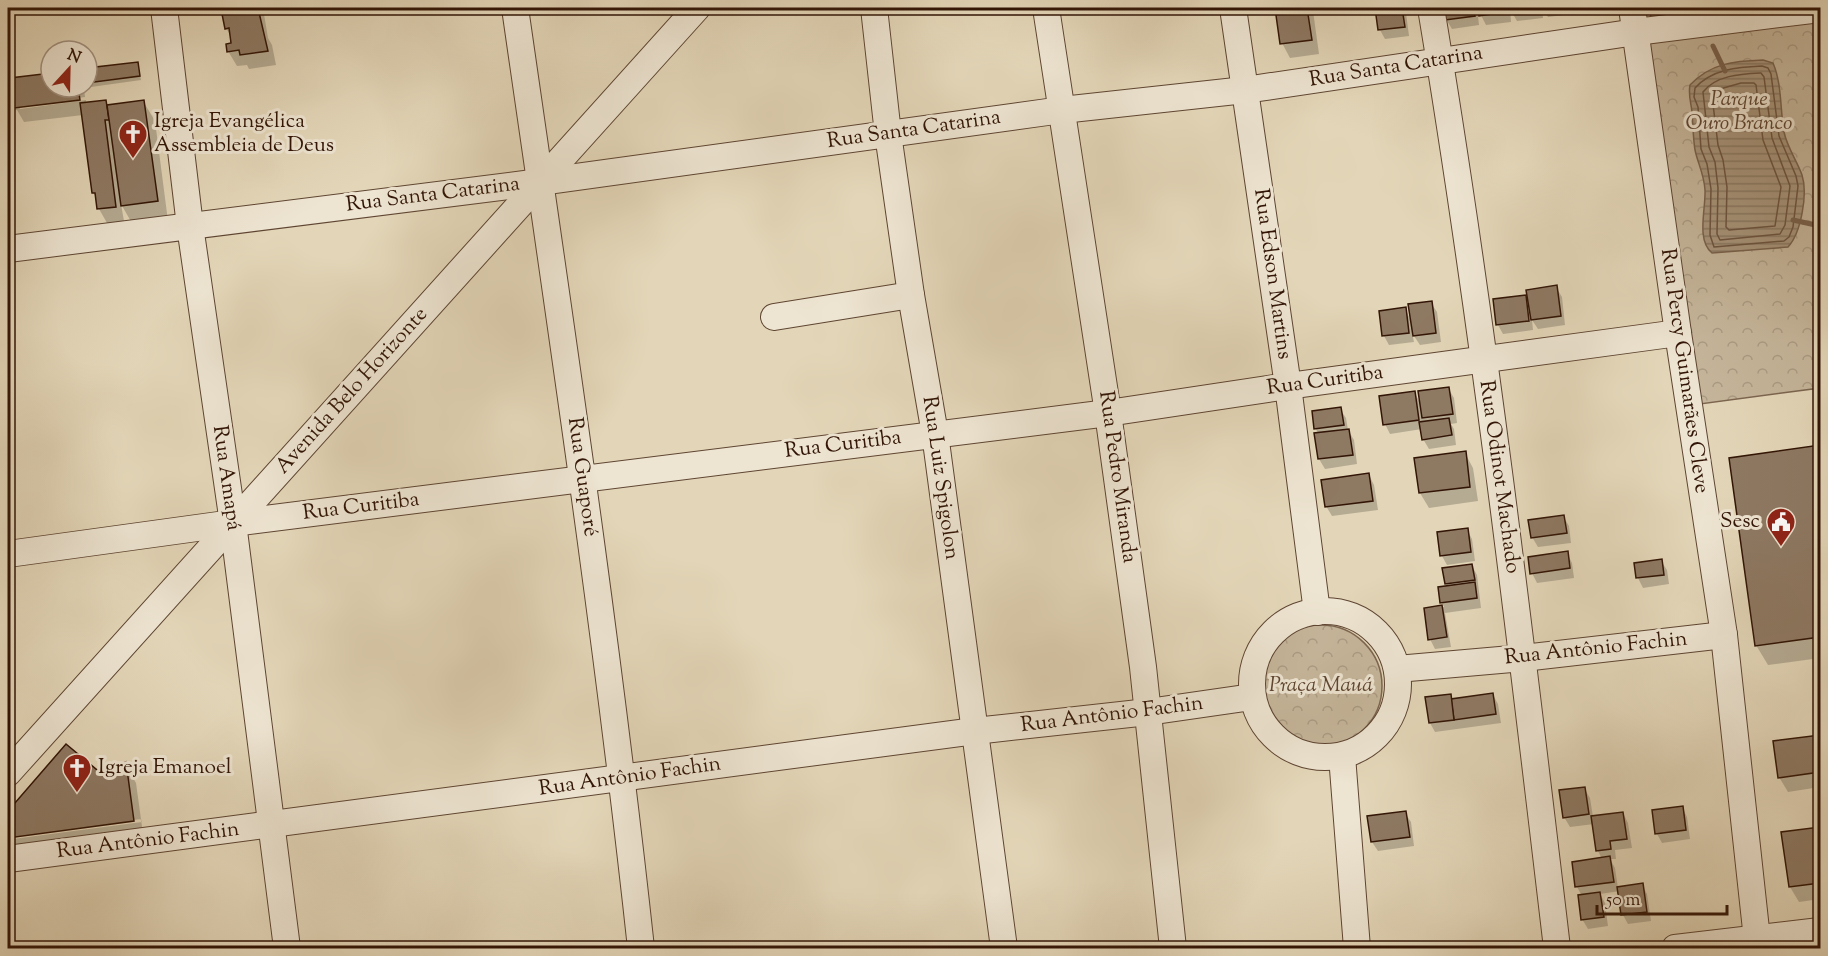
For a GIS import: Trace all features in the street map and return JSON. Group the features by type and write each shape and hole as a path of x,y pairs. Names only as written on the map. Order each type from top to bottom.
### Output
{"street":[{"name":"Rua Amapá","path":"164,8 190,226 233,523 287,948"},
{"name":"Rua Guaporé","path":"515,8 583,478 622,778 641,948"},
{"name":"Avenida Belo Horizonte","path":"8,773 697,8"},
{"name":"Rua Luiz Spigolon","path":"874,8 888,134 911,295 935,434 1004,948"},
{"name":"Rua Pedro Miranda","path":"1046,8 1108,413 1148,712 1173,948"},
{"name":"Rua Edson Martins","path":"1233,8 1288,386 1317,612"},
{"name":"Rua Odinot Machado","path":"1431,8 1483,360 1523,658 1557,948"},
{"name":"Rua Santa Catarina","path":"8,249 540,182 1062,110 1245,90 1440,60 1634,20 1821,9"},
{"name":"Rua Percy Guimarães Cleve","path":"1634,20 1724,635 1758,944"},
{"path":"774,317 911,295"},
{"name":"Rua Curitiba","path":"8,554 583,478 1108,413 1678,333"},
{"path":"1317,612 1338,612 1359,619 1376,632 1389,649 1397,669 1399,688 1395,707 1387,724 1368,744 1342,756 1318,757 1295,751 1275,738 1260,719 1252,697 1252,677 1256,658 1266,640 1280,626 1297,616 1317,612"},
{"name":"Rua Antônio Fachin","path":"1397,669 1523,658 1724,635"},
{"name":"Rua Antônio Fachin","path":"8,860 975,731 1148,712 1252,697"},
{"path":"1342,756 1357,948"},
{"path":"1675,948 1758,944 1821,931"}],"green space":[{"path":"1650,8 1807,8 1651,20"},
{"name":"Parque Ouro Branco","path":"1820,20 1820,388 1700,404 1648,43"},
{"name":"Praça Mauá","path":"1321,625 1344,629 1364,643 1378,663 1382,686 1378,709 1364,729 1344,743 1321,747 1298,743 1278,729 1264,709 1260,686 1264,663 1278,643 1298,629"}],"water":[{"path":"1763,60 1773,63 1776,71 1784,132 1804,183 1804,202 1800,223 1788,247 1712,253 1704,240 1705,190 1694,145 1690,85 1715,68 1742,61"}],"building":[{"path":"258,8 268,51 240,55 239,50 227,52 226,44 231,43 229,28 225,29 221,9"},
{"path":"1275,8 1307,8 1312,40 1280,44"},
{"path":"1375,8 1402,8 1405,27 1378,30"},
{"path":"1443,8 1473,8 1475,16 1445,20"},
{"path":"1478,8 1506,8 1507,12 1479,16"},
{"path":"1509,8 1539,8 1510,12"},
{"path":"138,62 140,76 99,81 99,67"},
{"path":"39,74 39,99 80,100 14,108 10,78"},
{"path":"10,79 14,107 8,107 8,80"},
{"path":"106,100 109,120 105,120 116,207 97,209 95,193 92,193 80,103"},
{"name":"Igreja Evangélica Assembleia de Deus","path":"144,100 158,201 121,206 107,105"},
{"path":"1557,285 1561,316 1531,320 1526,290"},
{"path":"1526,295 1529,321 1496,325 1493,299"},
{"path":"1432,301 1436,333 1413,336 1408,304"},
{"path":"1406,307 1409,333 1382,336 1379,311"},
{"path":"1449,387 1453,414 1422,418 1418,391"},
{"path":"1415,391 1419,420 1383,425 1379,396"},
{"path":"1341,407 1344,425 1314,429 1312,411"},
{"path":"1449,418 1452,435 1422,440 1419,422"},
{"path":"1349,429 1353,455 1318,459 1314,433"},
{"name":"Sesc","path":"1820,445 1820,637 1755,646 1729,458"},
{"path":"1466,451 1470,487 1419,493 1414,458"},
{"path":"1369,473 1373,501 1325,507 1321,480"},
{"path":"1564,515 1567,533 1531,538 1528,520"},
{"path":"1468,528 1471,552 1440,556 1437,532"},
{"path":"1568,551 1570,568 1530,574 1528,557"},
{"path":"1662,559 1664,575 1636,578 1634,563"},
{"path":"1472,564 1475,580 1445,584 1442,568"},
{"path":"1475,582 1477,598 1440,603 1438,587"},
{"path":"1442,605 1447,637 1428,640 1424,608"},
{"path":"1493,693 1496,714 1454,720 1451,699"},
{"path":"1451,694 1454,720 1429,723 1425,697"},
{"path":"1820,735 1820,772 1778,778 1773,741"},
{"name":"Igreja Emanoel","path":"66,744 102,774 126,762 134,821 8,838 8,811"},
{"path":"1585,787 1589,814 1563,818 1559,790"},
{"path":"1683,806 1686,830 1655,834 1652,810"},
{"path":"1406,811 1410,837 1371,842 1367,816"},
{"path":"1623,812 1627,839 1610,841 1611,849 1596,851 1591,816"},
{"path":"1820,827 1820,883 1789,887 1781,832"},
{"path":"1610,856 1614,882 1575,887 1572,862"},
{"path":"1643,883 1647,912 1621,915 1617,887"},
{"path":"1600,892 1604,917 1581,920 1578,895"}],"waterway":[{"path":"1713,46 1725,71"},
{"path":"1793,220 1820,226"}],"place":[{"name":"Igreja Evangélica Assembleia de Deus","path":"133,160"},
{"name":"Sesc","path":"1781,548"},
{"name":"Igreja Emanoel","path":"77,794"}]}
